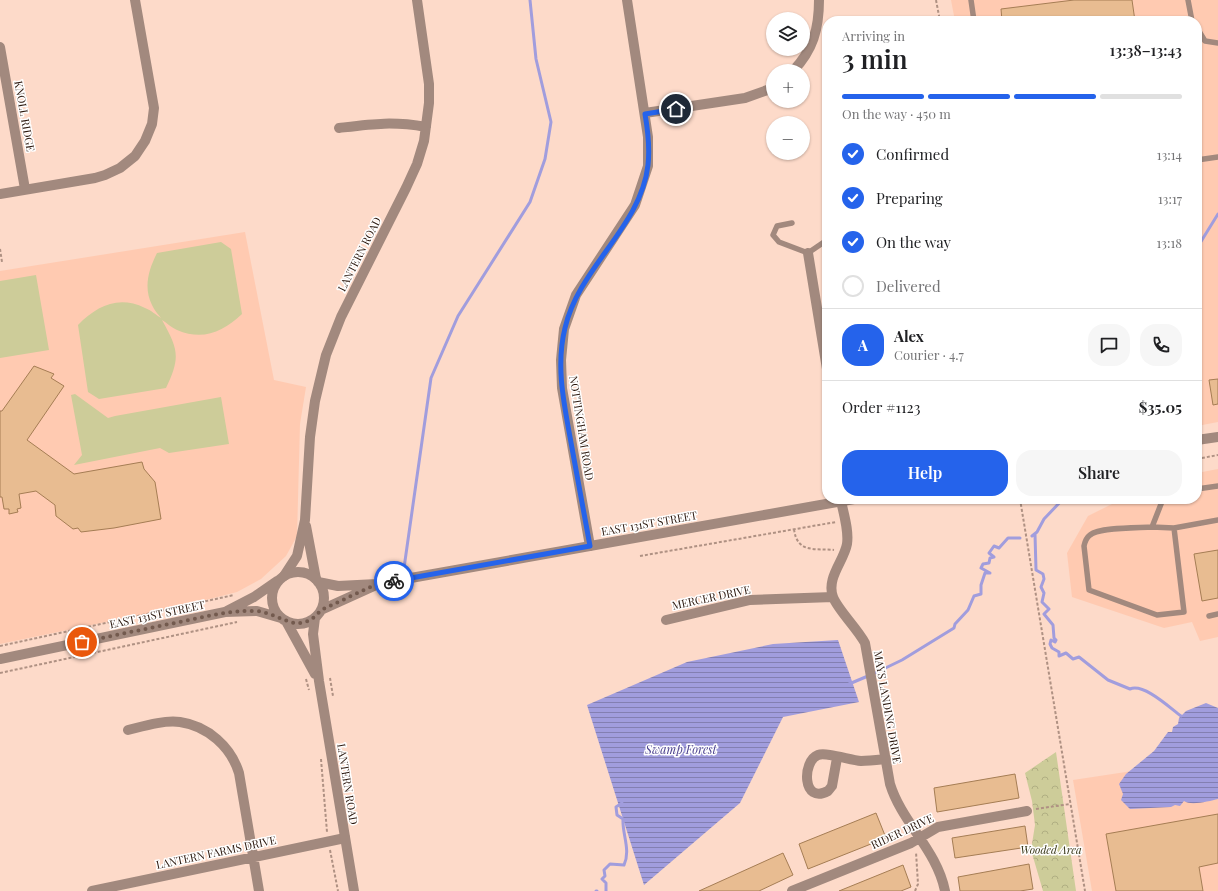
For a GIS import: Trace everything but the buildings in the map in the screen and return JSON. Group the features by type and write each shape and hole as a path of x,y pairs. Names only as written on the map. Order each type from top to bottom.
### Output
{"street":[{"path":"0,194 105,175 127,163 143,145 152,124 154,108 135,0"},
{"name":"LANTERN ROAD","path":"281,578 298,556 305,520 310,437 315,400 326,356 341,317 417,164 426,127 429,84 417,0"},
{"name":"NOTTINGHAM ROAD","path":"590,546 562,388 562,350 564,329 576,295 592,268 624,223 641,191 646,176 649,156 645,114 627,0"},
{"path":"799,64 808,53 814,41 818,24 819,0"},
{"name":"KNOLL RIDGE","path":"0,50 25,190"},
{"path":"645,114 745,98 766,90"},
{"path":"339,128 385,122 426,127"},
{"path":"808,253 822,338"},
{"path":"1202,439 1218,437"},
{"name":"EAST 131ST STREET","path":"317,580 338,586 377,584 826,504"},
{"path":"833,597 832,587 835,570 847,543 845,520 847,504"},
{"name":"LANTERN ROAD","path":"305,520 317,580"},
{"path":"300,572 317,580 323,591 324,601 318,614 306,623 296,624 284,620 274,609 272,599 273,588 281,578 300,572"},
{"name":"EAST 131ST STREET","path":"225,612 254,597 281,578"},
{"name":"EAST 131ST STREET","path":"318,614 377,584"},
{"name":"MERCER DRIVE","path":"666,620 750,600 833,597"},
{"name":"MAYS LANDING DRIVE","path":"833,597 859,633 868,655 890,784 895,800 935,863 941,876 945,891"},
{"name":"EAST 131ST STREET","path":"0,659 225,612 257,611 284,620"},
{"name":"LANTERN ROAD","path":"318,614 313,634 319,681 354,891"},
{"name":"LANTERN ROAD","path":"284,620 319,681"},
{"path":"128,730 160,723 180,722 201,729 225,747 234,760 239,773 259,891"},
{"path":"837,758 862,761 886,759"},
{"name":"RIDER DRIVE","path":"792,891 911,843 918,837 944,825 1027,811"},
{"name":"LANTERN FARMS DRIVE","path":"92,891 106,890 344,838"}],"lane":[{"path":"971,0 973,16"},
{"path":"1188,0 1191,16"},
{"path":"1202,36 1205,41 1218,43"},
{"path":"1202,159 1218,157"},
{"path":"792,223 777,226 773,235 779,242 808,253 822,243"},
{"path":"1202,489 1218,486"},
{"path":"1152,527 1161,504"},
{"path":"1174,528 1184,612 1157,615 1089,590 1084,546 1085,540 1090,534 1101,531 1152,527 1174,528 1218,520"},
{"path":"1209,616 1218,614"}],"path":[{"path":"936,0 939,16"},
{"path":"0,249 2,262"},
{"path":"1202,458 1218,455"},
{"path":"1021,504 1085,891"},
{"path":"640,556 845,520"},
{"path":"0,646 237,594"},
{"path":"0,674 244,621"},
{"path":"328,671 333,701"},
{"path":"306,678 310,692"},
{"path":"321,757 328,841 338,891"},
{"path":"1027,811 1070,804"}],"shaded area":[{"path":"951,0 1218,0 1218,422 1202,425 1202,16 954,16"},
{"path":"245,232 274,380 306,387 300,424 297,536 286,556 261,579 237,592 178,607 0,644 0,271"},
{"path":"1218,469 1218,637 1200,641 1192,622 1164,628 1072,597 1067,553 1088,516 1112,504 1202,504 1202,472"},
{"path":"1218,758 1218,891 1092,891 1073,780"}],"green space":[{"path":"221,242 231,249 242,314 220,330 204,335 195,335 177,330 162,320 171,338 176,353 174,368 166,388 99,399 88,392 78,325 93,312 108,304 126,302 149,310 161,318 153,307 148,292 148,278 157,253"},
{"path":"36,275 49,350 0,358 0,281"},
{"path":"75,394 108,418 221,397 229,444 169,453 160,448 74,465 82,455 71,395"},
{"name":"Wooded Area","path":"1056,752 1076,891 1043,891 1031,850 1035,825 1032,801 1025,773"}],"water":[{"name":"Swamp Forest","path":"838,640 859,702 783,717 740,803 644,885 587,705 687,662 773,644"},
{"path":"1206,703 1218,708 1218,799 1196,803 1184,801 1180,806 1175,805 1171,807 1130,809 1121,800 1123,794 1119,784 1126,774 1154,751 1168,732 1172,732 1173,727 1178,724 1179,718 1186,711"}],"waterway":[{"path":"404,568 431,378 458,316 530,202 545,159 551,122 536,59 530,0"},
{"path":"1202,240 1218,214"},
{"path":"1032,536 1037,532 1044,519 1058,504"},
{"path":"1035,534 1036,570 1043,574 1044,579 1041,587 1044,593 1042,602 1049,609 1044,614 1053,625 1054,638 1056,640 1055,642 1051,640 1050,644 1052,648 1059,652 1059,656 1066,653 1073,659 1079,657 1108,680 1130,689 1136,688 1142,690 1157,697 1181,716"},
{"path":"873,674 902,660 954,628 955,624 968,610 974,596 981,594 981,585 985,573 990,573 981,568 983,564 989,563 990,558 994,557 989,553 994,546 999,548 1008,538 1020,538"},
{"path":"849,684 868,676"},
{"path":"606,891 606,883 602,879 605,876 604,870 610,864 624,865 627,854 623,819 617,815 616,807 622,803"}],"way so far":[{"path":"82,642 225,612 257,611 281,618 286,622 296,624 306,623 315,618 321,610 377,584 394,581"}],"route":[{"path":"394,581 590,546 562,388 561,360 564,329 576,295 582,284 635,206 641,191 646,176 649,156 645,114 676,109"}]}
